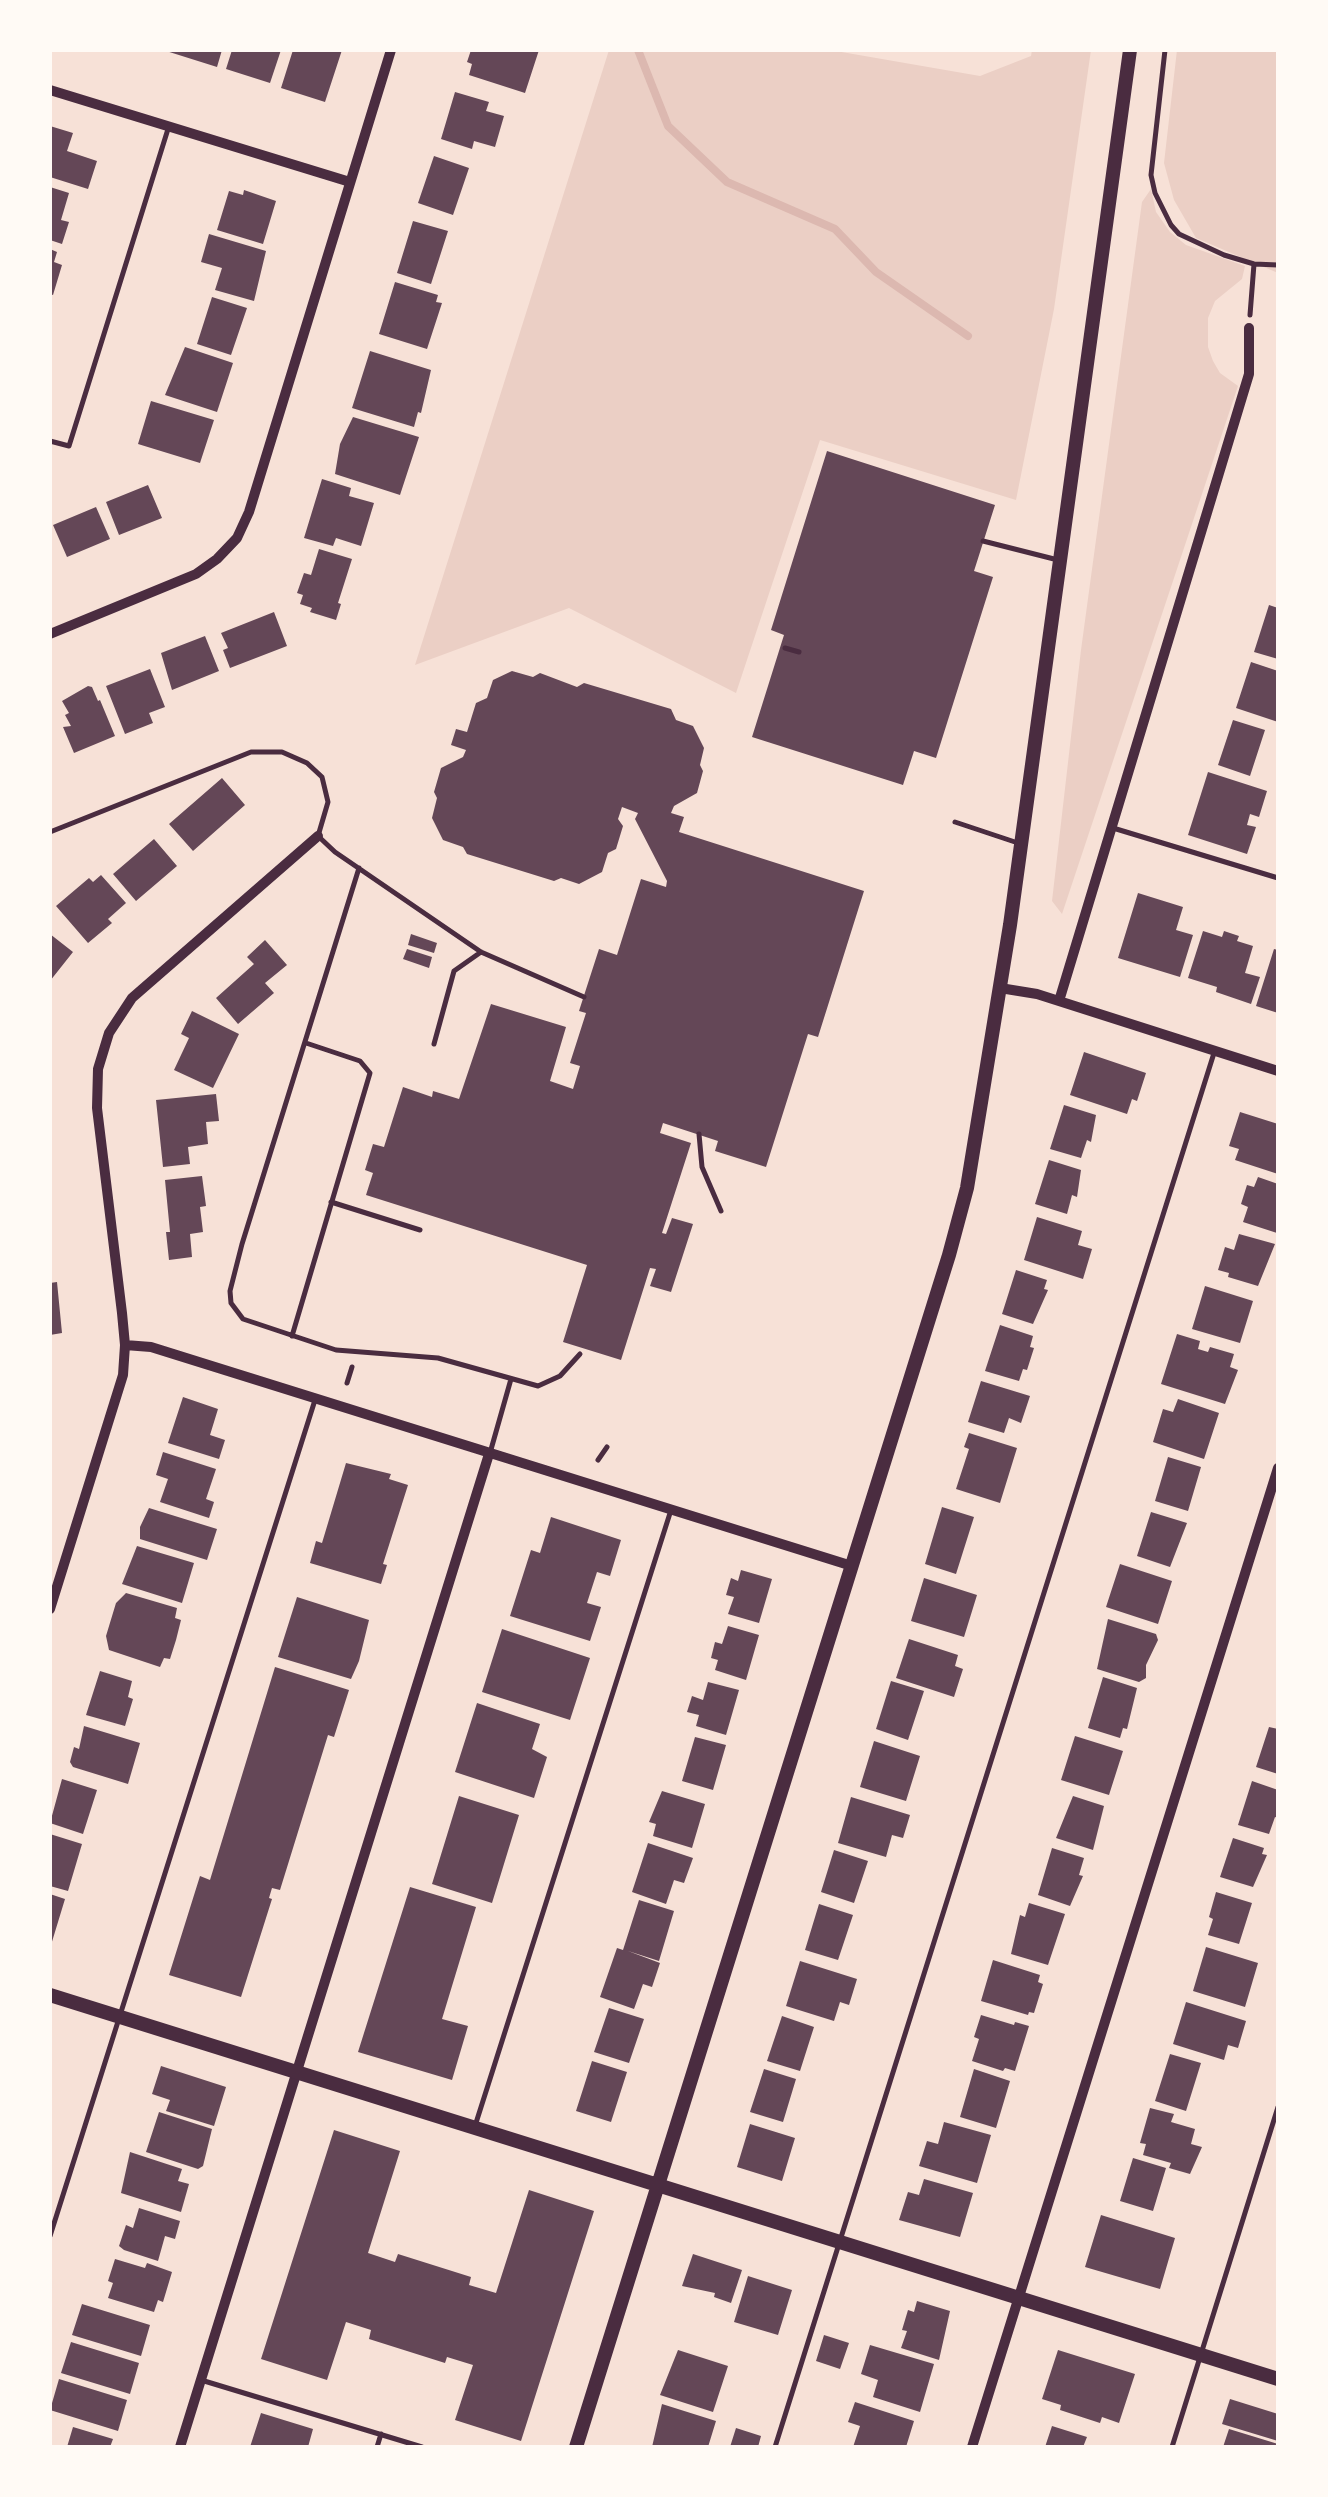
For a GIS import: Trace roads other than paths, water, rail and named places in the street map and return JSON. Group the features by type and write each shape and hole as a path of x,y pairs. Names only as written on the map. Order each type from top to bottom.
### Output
{"street":[{"path":"50,634 196,574 237,538 249,512 391,50"},
{"path":"576,2447 950,1254 966,1188 1021,844 1130,50"},
{"path":"50,90 350,182"},
{"path":"1059,1001 1249,374 1250,328"},
{"path":"50,1609 123,1375 125,1345 97,1108 98,1069 109,1032 132,998 318,836"},
{"path":"1000,988 1059,1001 1278,1071"},
{"path":"125,1345 151,1347 852,1566"},
{"path":"180,2447 489,1454"},
{"path":"972,2447 1278,1468"},
{"path":"50,1995 1278,2379"}],"lane":[{"path":"50,441 69,446 168,126"},
{"path":"984,541 1060,561"},
{"path":"50,832 252,752 268,750 296,757 322,777 328,802 318,836 481,952 584,996"},
{"path":"955,822 1021,844"},
{"path":"1112,828 1278,878"},
{"path":"359,868 230,1292 231,1303 242,1319 336,1350 438,1358 538,1386 560,1376 580,1354"},
{"path":"434,1044 454,971 481,952"},
{"path":"292,1336 370,1073 360,1061 306,1043"},
{"path":"775,2447 1214,1052"},
{"path":"331,1202 420,1230"},
{"path":"489,1454 512,1379"},
{"path":"50,2236 315,1399"},
{"path":"474,2128 670,1510"},
{"path":"1172,2447 1278,2107"},
{"path":"201,2380 422,2447"},
{"path":"377,2447 381,2434"}],"waterway":[{"path":"638,50 668,126 727,182 835,229 876,272 968,336"}]}
